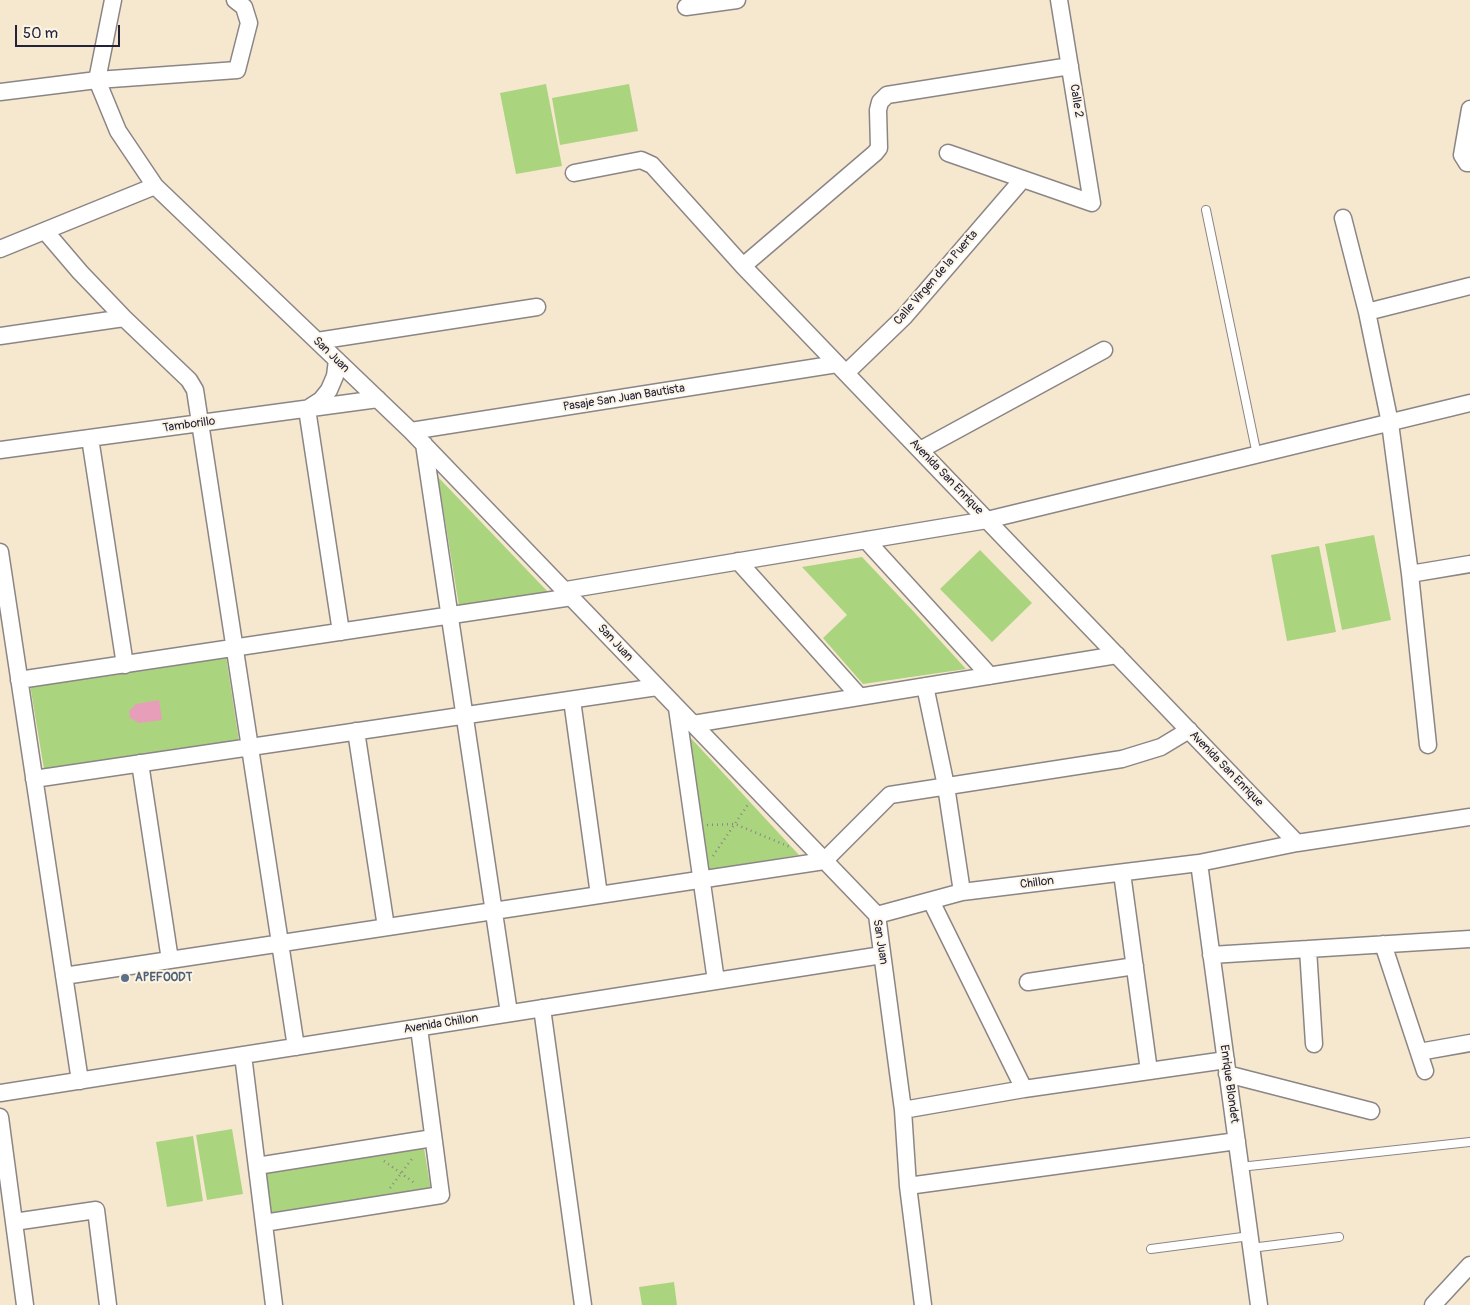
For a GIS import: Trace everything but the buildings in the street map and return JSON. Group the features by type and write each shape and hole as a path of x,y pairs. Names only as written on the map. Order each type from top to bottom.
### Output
{"street":[{"path":"97,80 117,0"},
{"path":"0,92 97,80 236,70 249,23 244,7 235,0"},
{"path":"686,7 737,0"},
{"name":"Calle 2","path":"1022,180 1092,203 1059,0"},
{"path":"743,266 875,153 879,148 878,110 880,102 887,95 1070,66"},
{"name":"San Juan","path":"97,80 118,131 155,186 424,444 877,915 903,1110 908,1186 923,1305"},
{"path":"1470,109 1462,155 1467,163 1470,163"},
{"path":"948,153 1022,180"},
{"name":"Avenida San Enrique","path":"574,173 641,160 652,165 743,266 1297,843"},
{"name":"Calle Virgen de la Puerta","path":"842,368 904,317 1022,180"},
{"path":"0,249 155,186"},
{"path":"1343,218 1367,312 1390,423 1410,574 1428,745"},
{"path":"46,231 124,318 189,380 195,390 296,1047"},
{"path":"1367,312 1470,286"},
{"path":"317,341 536,307"},
{"path":"0,336 124,318"},
{"path":"920,450 1104,350"},
{"path":"337,360 335,376 329,390 321,400 307,409 341,632"},
{"name":"Pasaje San Juan Bautista","path":"411,431 842,368"},
{"name":"Tamborillo","path":"0,450 378,399"},
{"path":"19,680 450,615 738,561 987,520 1470,403"},
{"path":"90,438 125,664"},
{"path":"424,444 509,1013"},
{"path":"866,540 990,676"},
{"path":"0,552 80,1081"},
{"path":"738,561 860,697"},
{"path":"1410,574 1470,564"},
{"path":"693,724 1117,655"},
{"path":"925,686 946,786 962,892"},
{"path":"34,779 657,687"},
{"path":"572,700 599,895"},
{"path":"677,708 716,981"},
{"path":"64,976 824,861 890,795 1122,759 1161,746 1189,730"},
{"path":"356,732 386,927"},
{"path":"140,764 170,960"},
{"name":"Chillon","path":"877,915 962,892 1199,863 1297,843 1470,817"},
{"name":"Enrique Blondet","path":"1199,863 1259,1305"},
{"path":"1122,873 1149,1071"},
{"path":"931,900 1024,1089"},
{"path":"1211,955 1470,939"},
{"path":"1383,944 1425,1072"},
{"path":"1308,949 1314,1044"},
{"name":"Avenida Chillon","path":"0,1093 882,955"},
{"path":"1028,982 1135,966"},
{"path":"542,1008 583,1305"},
{"path":"264,1223 441,1195 430,1139 419,1028"},
{"path":"1419,1052 1470,1043"},
{"path":"243,1055 274,1305"},
{"path":"903,1110 1024,1089 1149,1071 1226,1067 1371,1110"},
{"path":"0,1117 25,1305"},
{"path":"256,1166 430,1139"},
{"path":"908,1186 1236,1140"},
{"path":"14,1222 96,1210 108,1305"},
{"path":"1433,1305 1470,1265"}],"lane":[{"path":"1206,210 1257,455"},
{"path":"1240,1167 1470,1142"},
{"path":"1151,1249 1339,1237"}],"path":[{"path":"701,880 708,864 757,791"},
{"path":"693,826 735,824 797,850"},
{"path":"378,1205 401,1173 430,1139"},
{"path":"366,1149 433,1196"}],"green space":[{"path":"546,84 562,166 516,174 500,93"},
{"path":"629,84 638,131 560,145 552,98"},
{"path":"438,477 549,593 459,606"},
{"path":"1374,535 1391,620 1342,630 1325,544"},
{"path":"1319,546 1336,632 1287,641 1271,555"},
{"path":"980,550 1032,603 992,642 940,589"},
{"path":"862,557 966,669 863,684 823,638 847,615 802,567"},
{"path":"226,656 239,741 44,769 30,685"},
{"path":"689,736 799,855 708,870"},
{"path":"232,1129 243,1194 207,1200 196,1135"},
{"path":"193,1136 203,1201 167,1207 156,1142"},
{"path":"424,1148 431,1191 270,1216 263,1173"},
{"path":"674,1282 677,1305 642,1305 639,1287"}],"place":[{"name":"APEFOODT","path":"125,978"}]}
